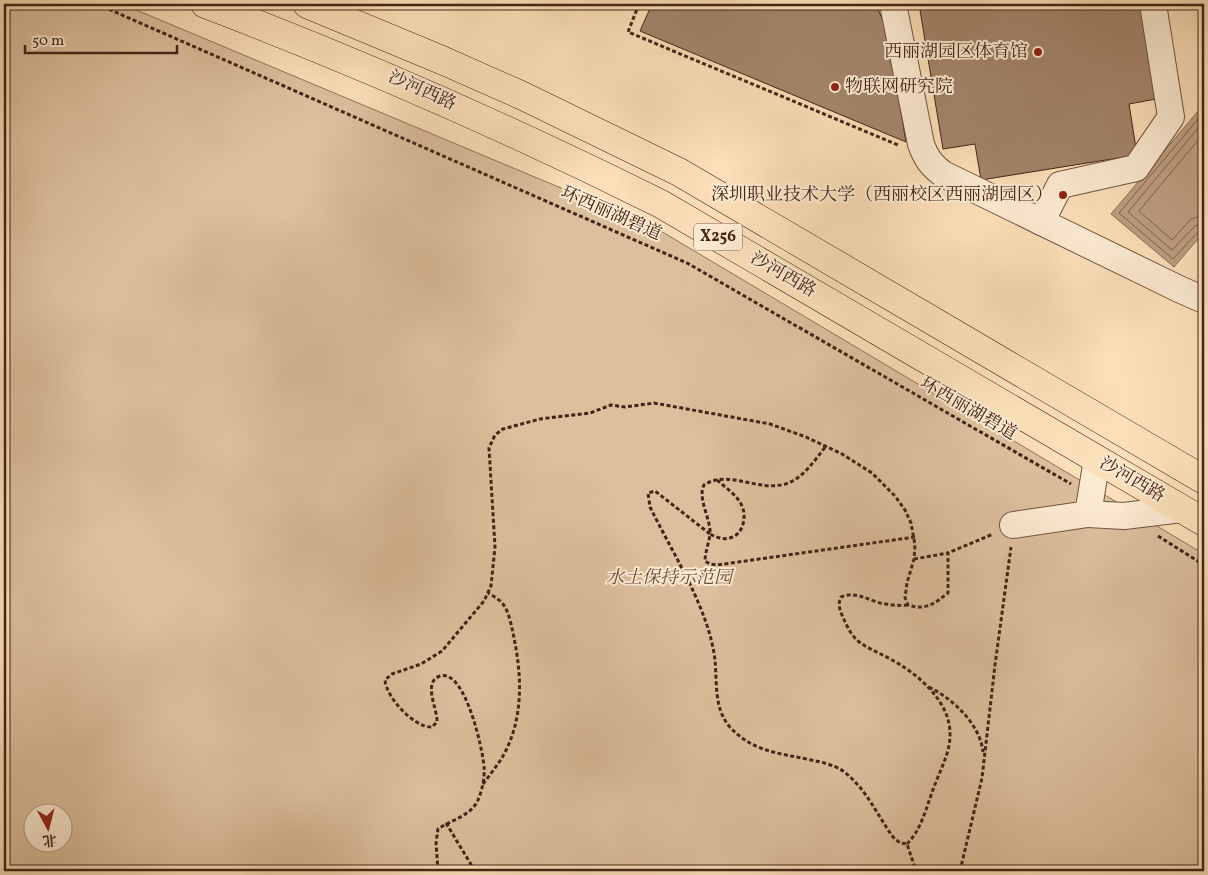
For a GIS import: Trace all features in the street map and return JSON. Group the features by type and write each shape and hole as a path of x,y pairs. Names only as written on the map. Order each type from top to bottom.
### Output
{"main road":[{"name":"沙河西路","path":"206,4 350,60 420,90 515,133 661,204 1193,515"},
{"name":"沙河西路","path":"307,4 444,60 679,172 1204,480"}],"lane":[{"path":"893,4 921,144 932,166 943,174 1179,290 1204,300"},
{"path":"1041,222 1060,185 1136,168 1171,117 1153,4"},
{"path":"1089,504 1097,459"},
{"path":"1013,525 1089,504 1124,516 1193,515"}],"path":[{"name":"环西丽湖碧道","path":"97,4 687,263 1089,504"},
{"path":"639,4 628,32 926,157"},
{"path":"438,871 436,843 438,830 446,823 469,812 477,802 483,785 485,768 478,738 463,692 450,677 441,676 436,678 432,684 431,692 437,722 432,727 427,728 407,715 390,697 385,686 385,680 392,674 421,664 442,651 484,601 488,593 494,568 495,547 490,448 495,435 503,429 540,419 590,414 611,405 625,407 654,402 770,424 806,437 842,454 872,473 895,496 905,510 915,537 914,560 907,583 905,598 908,605"},
{"path":"826,446 801,475 785,484 765,486 739,481 717,480 708,483 702,488 701,494 709,522 710,534 704,555 705,561 717,565 915,537"},
{"path":"717,480 738,500 743,510 744,520 734,537 725,538 710,534 655,492 648,493 650,507 706,621 715,660 716,685 720,707 728,724 739,736 752,745 772,752 824,762 842,770 859,786 893,837 900,843 906,844"},
{"path":"914,560 948,553 1013,525 982,778 960,871"},
{"path":"1156,535 1204,565"},
{"path":"906,844 918,828 946,760 950,745 950,726 938,698 926,686 905,668 857,640 848,628 839,602 841,597 847,594 863,596 878,602 899,606 908,605 919,608 934,604 948,593 948,553"},
{"path":"483,785 508,746 517,718 520,687 516,644 508,614 504,605 488,593"},
{"path":"926,686 940,692 976,728 980,737 984,760"},
{"path":"446,823 475,871"},
{"path":"906,844 916,871"}],"green space":[{"name":"水土保持示范园","path":"4,4 122,4 654,227 1204,554 1204,871 4,871"}],"water":[{"path":"1204,104 1204,232 1174,267 1111,214"}],"building":[{"name":"物联网研究院","path":"652,4 875,4 887,30 906,142 640,31"},
{"name":"西丽湖园区体育馆","path":"919,4 1141,4 1156,99 1129,104 1137,155 981,180 975,144 943,149"}],"place":[{"name":"西丽湖园区体育馆","path":"1038,52"},
{"name":"物联网研究院","path":"835,87"},
{"name":"深圳职业技术大学（西丽校区西丽湖园区）","path":"1063,195"}]}
